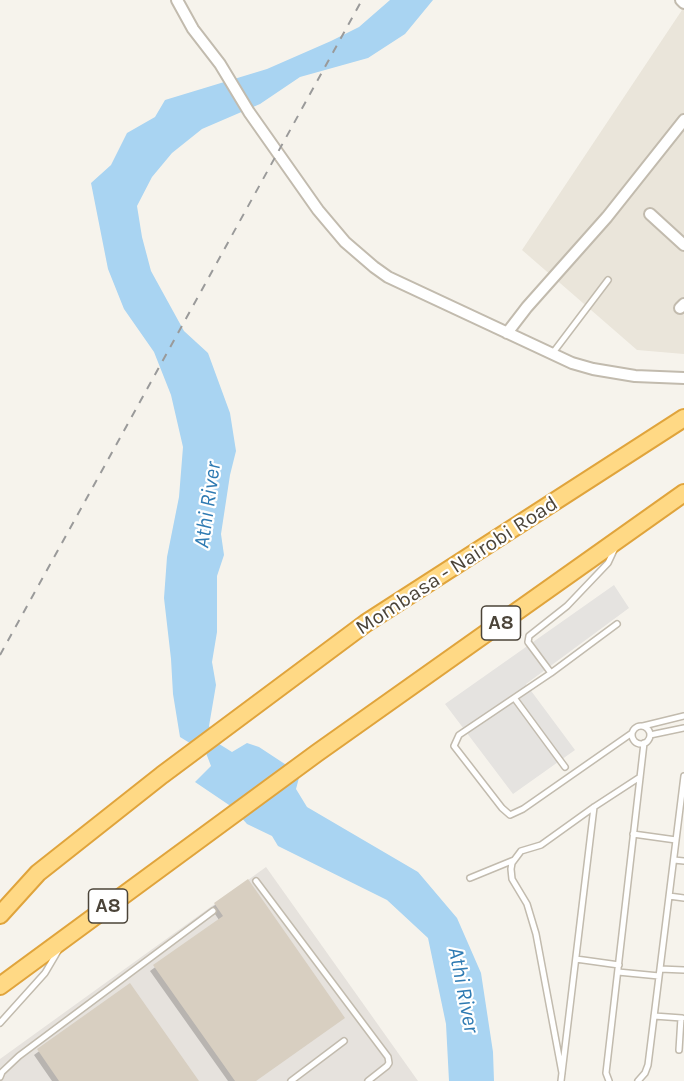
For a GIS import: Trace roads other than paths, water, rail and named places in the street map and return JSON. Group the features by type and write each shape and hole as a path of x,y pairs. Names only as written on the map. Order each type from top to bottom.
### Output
{"highway":[{"name":"Mombasa - Nairobi Road","path":"23,889 38,873 162,775 382,612 511,532 680,422"},
{"name":"A8","path":"0,986 317,753 684,493"},
{"path":"0,907 23,889"},
{"path":"0,915 23,889"},
{"path":"0,999 58,951 89,920"}],"street":[{"path":"177,0 193,29 220,64 249,112 318,210 345,242 388,277 552,354 593,369 654,379 684,378"},
{"path":"507,333 606,217 684,120"},
{"path":"650,214 684,245"}],"lane":[{"path":"552,354 608,280"},
{"path":"551,673 528,642 529,636 567,606 608,563 620,538"},
{"path":"617,624 514,699 459,735 454,746 502,808 510,815 523,809 632,733 634,729 684,716"},
{"path":"514,699 565,767"},
{"path":"641,726 650,735"},
{"path":"650,735 684,728"},
{"path":"632,733 636,743 644,744"},
{"path":"609,1081 606,1073 633,834 644,744 650,735"},
{"path":"638,1081 648,1065 676,840 682,811 684,776"},
{"path":"562,1073 536,934 527,904 512,879 511,869 521,851 541,845 640,777"},
{"path":"561,1081 594,807"},
{"path":"633,834 676,840"},
{"path":"470,878 514,860"},
{"path":"674,860 684,861"},
{"path":"256,881 388,1057 387,1066 368,1081"},
{"path":"669,896 684,898"},
{"path":"0,1077 2,1072 19,1056 213,911"},
{"path":"0,1023 45,973 58,951"},
{"path":"576,959 619,965"},
{"path":"618,972 659,973 684,970"},
{"path":"654,1016 682,1018 679,1050"},
{"path":"291,1081 344,1041"}],"water":[{"name":"Athi River","path":"390,0 433,0 405,34 368,58 300,77 260,104 202,129 172,153 152,177 137,206 151,271 184,331 208,353 230,413 236,451 221,534 224,555 217,576 217,632 212,662 216,685 209,726 216,742 232,752 247,743 259,747 300,774 296,789 307,807 418,872 457,918 481,973 493,1052 494,1081 449,1081 446,1024 428,938 387,900 278,846 272,836 247,824 232,807 195,782 211,766 206,753 180,737 173,694 164,598 167,557 179,497 183,447 171,395 154,352 124,309 108,269 91,183 111,165 127,133 155,117 165,100 267,69 331,41 359,27"}],"railway":[{"path":"0,655 362,0"}]}
